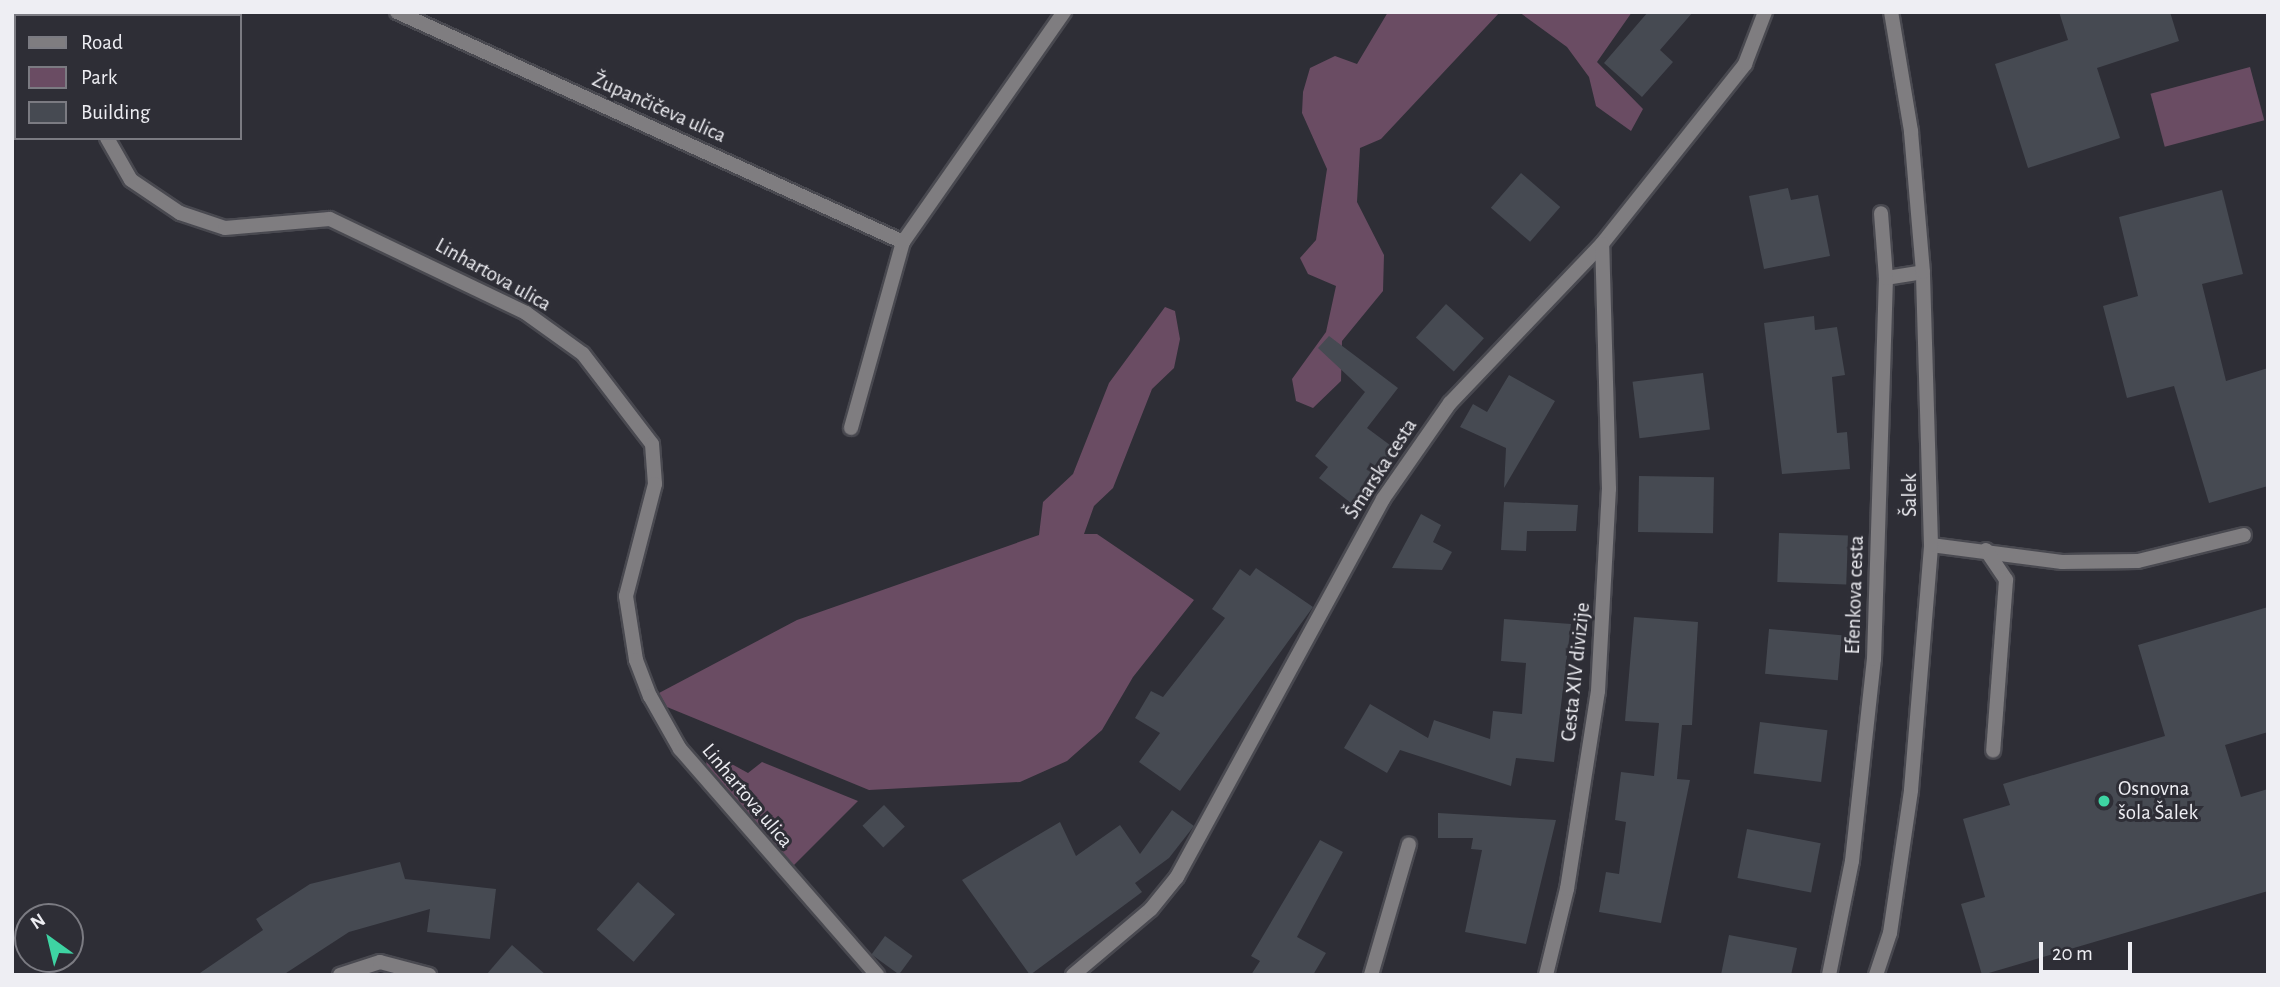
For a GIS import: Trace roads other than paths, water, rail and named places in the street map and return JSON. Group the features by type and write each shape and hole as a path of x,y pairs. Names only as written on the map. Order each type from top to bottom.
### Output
{"street":[{"name":"Župančičeva ulica","path":"397,12 903,242"},
{"path":"851,428 903,242 1064,12"},
{"name":"Šmarska cesta","path":"1073,975 1150,909 1177,877 1383,499 1450,403 1602,244 1745,64 1765,12"},
{"name":"Šalek","path":"1876,975 1889,933 1911,790 1931,545 1923,272 1911,131 1891,12"},
{"name":"Linhartova ulica","path":"108,140 131,180 180,214 225,229 330,219 526,313 583,354 652,444 655,484 626,596 636,660 650,696 680,749 877,975"},
{"name":"Efenkova cesta","path":"1829,975 1852,862 1874,659 1886,278 1881,213"},
{"name":"Cesta XIV divizije","path":"1546,975 1567,889 1598,691 1609,489 1602,244"},
{"path":"1886,278 1923,272"},
{"path":"1931,545 1986,550 2062,562 2138,561 2244,534"},
{"path":"1986,550 2006,580 1993,751"},
{"path":"1371,975 1409,844"},
{"path":"340,975 380,962 429,975"}],"place":[{"name":"Osnovna šola Šalek","path":"2104,801"}]}
